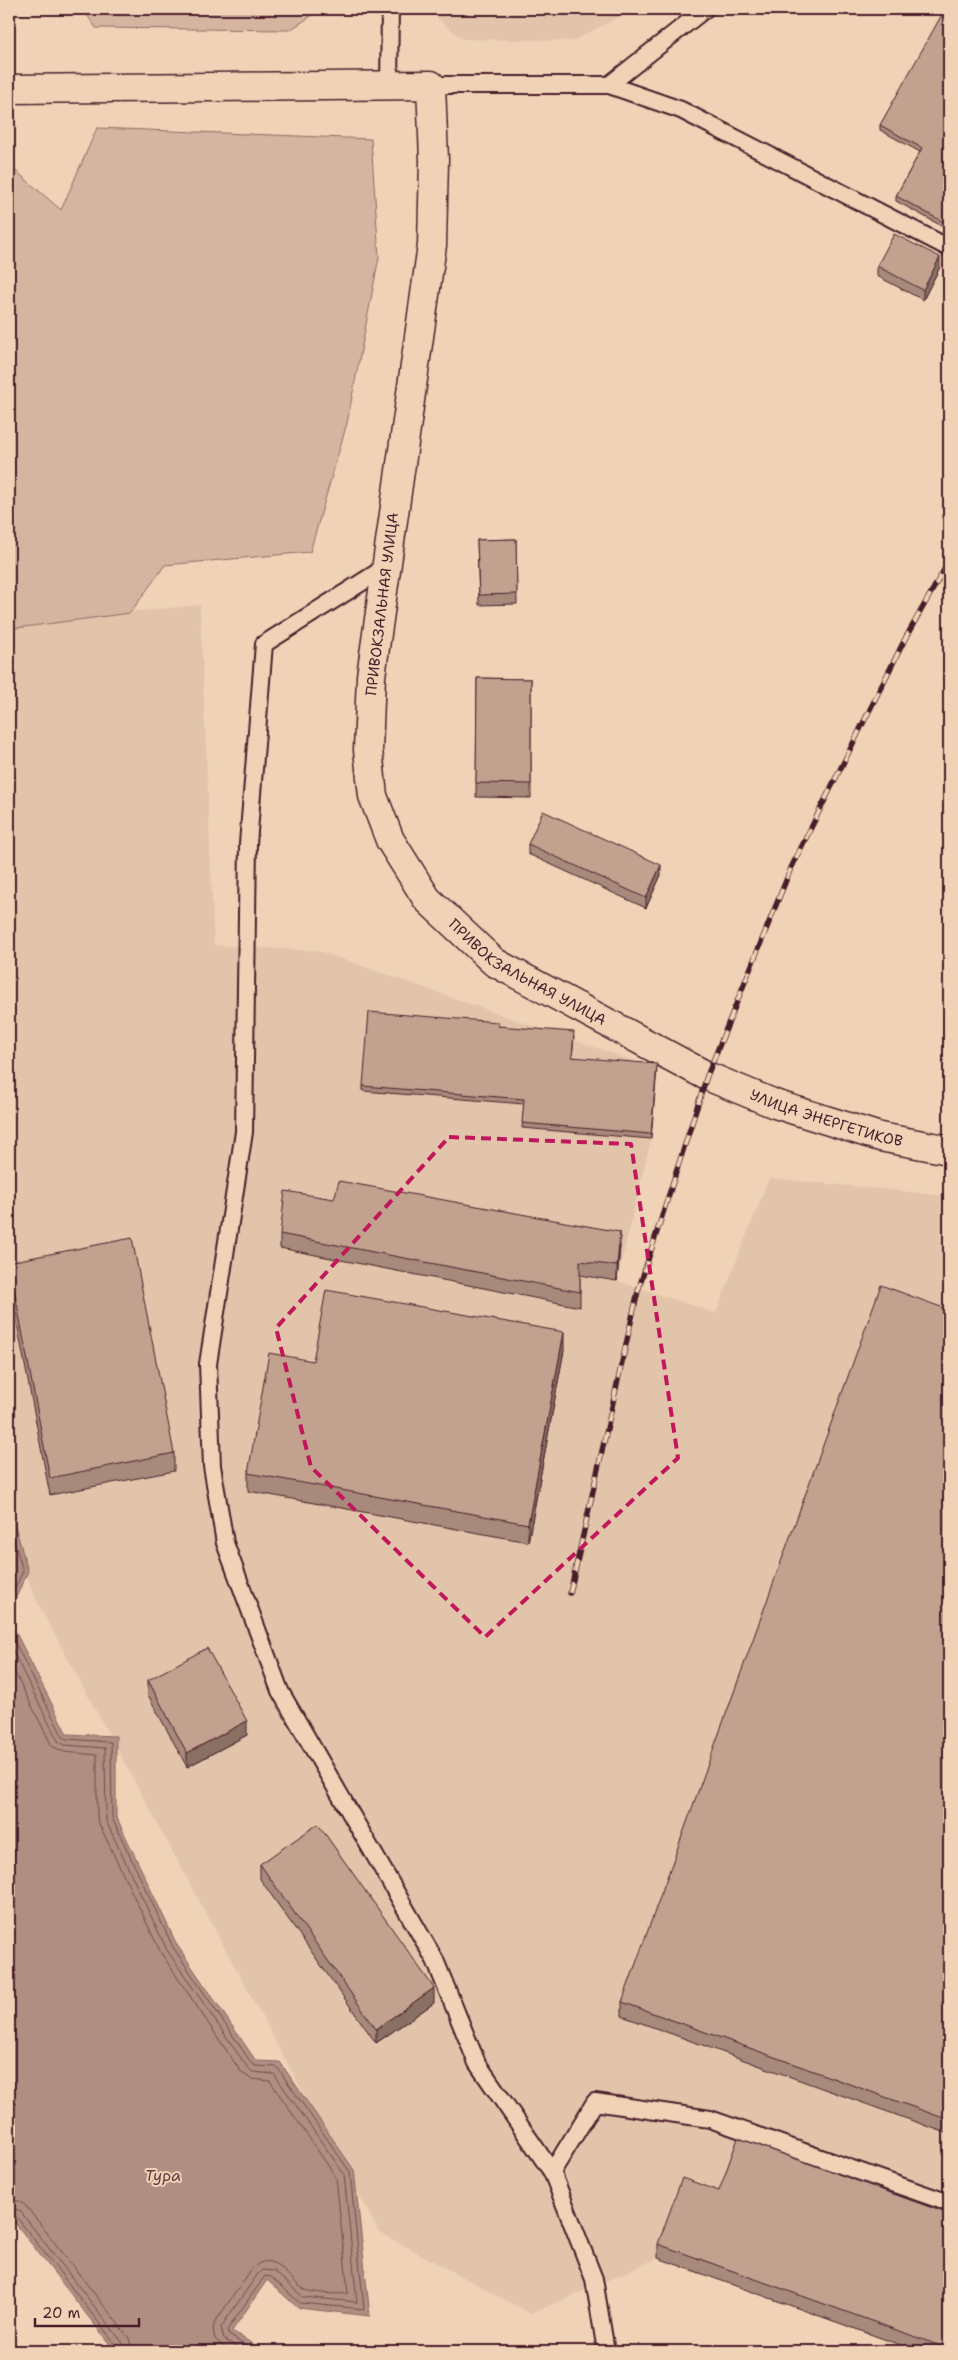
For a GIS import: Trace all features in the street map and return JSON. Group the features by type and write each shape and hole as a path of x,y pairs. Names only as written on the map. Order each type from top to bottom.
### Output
{"street":[{"path":"9,89 431,85"},
{"name":"ПРИВОКЗАЛЬНАЯ УЛИЦА","path":"431,85 434,160 432,245 371,676 368,750 373,796 390,840 428,899 494,962 707,1076"},
{"name":"УЛИЦА ЭНЕРГЕТИКОВ","path":"707,1076 775,1104 880,1137 949,1150"}],"lane":[{"path":"390,9 390,86"},
{"path":"609,85 705,9"},
{"path":"431,85 609,85 681,110 949,248"},
{"path":"386,567 264,644 248,844 244,1132 208,1364 212,1466 225,1543 280,1691 435,1960 477,2063 552,2172 594,2279 606,2351"},
{"path":"552,2172 595,2102 710,2120 949,2203"}],"highlighted area":[{"path":"449,1137 631,1144 678,1458 485,1637 311,1467 276,1328"}],"shaded area":[{"path":"83,9 322,9 290,30 96,28"},
{"path":"438,9 633,9 573,41 463,39 438,19"},
{"path":"97,128 371,139 379,257 347,423 310,552 165,565 130,613 9,629 9,165 61,210"},
{"path":"200,605 214,945 319,951 657,1069 651,1139 617,1281 716,1313 769,1178 949,1196 949,2351 917,2351 658,2258 531,2314 379,2232 36,1600 9,1532 9,624"}],"water":[{"path":"9,1505 28,1571 9,1613"},
{"name":"Тура","path":"9,1619 67,1734 116,1736 116,1816 177,1945 256,2061 280,2062 354,2170 370,2316 298,2308 267,2280 232,2331 264,2351 115,2351 9,2215"}],"building":[{"path":"945,9 949,9 949,225 896,196 922,148 880,125"},
{"path":"894,234 940,257 923,290 877,266"},
{"path":"516,539 517,594 479,595 477,540"},
{"path":"477,678 531,679 531,784 476,783"},
{"path":"543,811 661,865 646,898 528,844"},
{"path":"369,1012 498,1022 498,1026 574,1032 572,1057 657,1064 651,1134 522,1123 524,1099 363,1086"},
{"path":"339,1181 620,1232 617,1266 580,1261 580,1292 280,1234 285,1191 334,1199"},
{"path":"132,1238 174,1453 50,1478 9,1262"},
{"path":"881,1285 949,1310 949,2120 622,2002"},
{"path":"326,1290 564,1332 528,1524 248,1473 269,1353 313,1361"},
{"path":"207,1648 247,1721 187,1753 148,1680"},
{"path":"318,1824 434,1988 376,2029 260,1864"},
{"path":"738,2138 949,2214 949,2349 658,2244 682,2178 719,2191"}],"railway":[{"path":"570,1593 638,1291 707,1076 791,868 906,637 949,561"}]}
